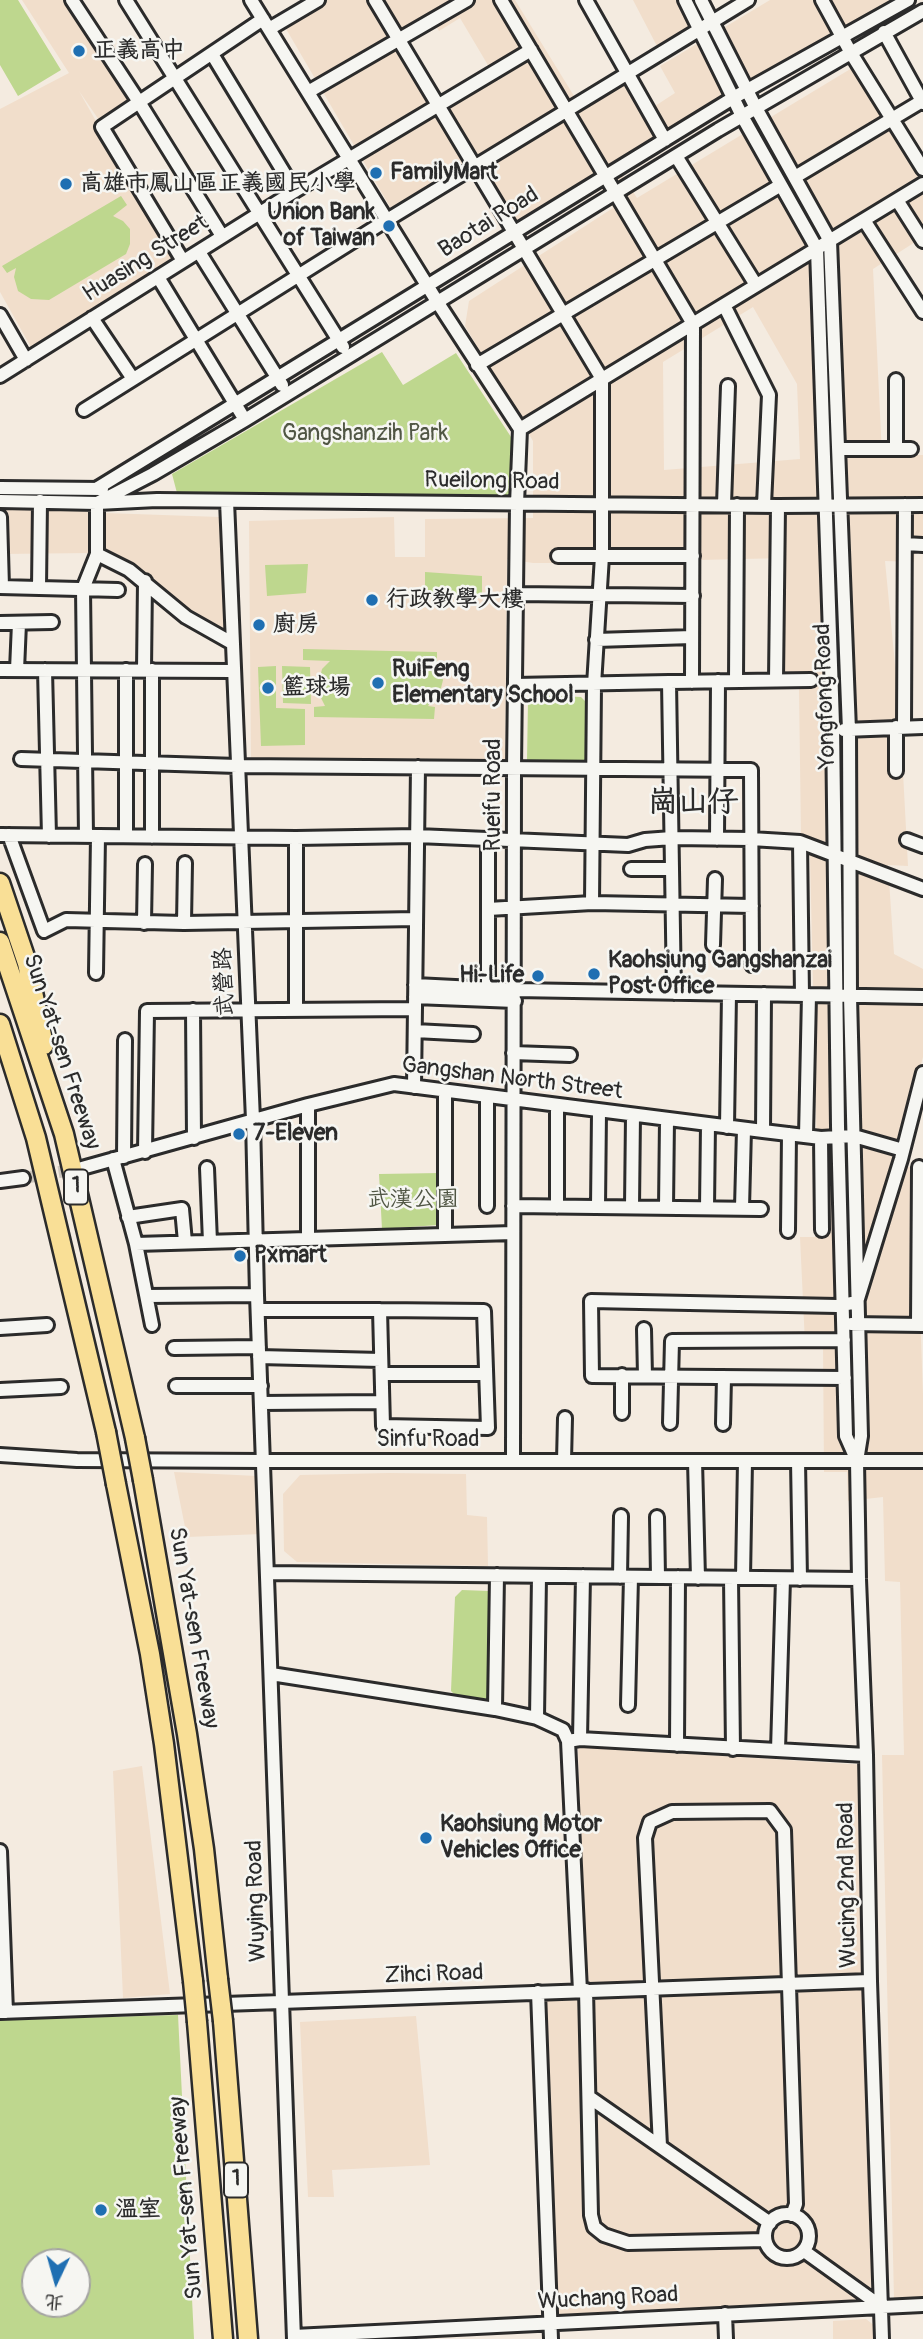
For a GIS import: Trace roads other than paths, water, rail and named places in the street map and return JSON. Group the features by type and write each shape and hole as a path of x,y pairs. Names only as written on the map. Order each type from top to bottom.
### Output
{"highway":[{"path":"0,883 27,963 64,1134"},
{"name":"Sun Yat-sen Freeway","path":"0,942 64,1134 143,1480 204,1849 223,2021 248,2339"},
{"name":"Sun Yat-sen Freeway","path":"0,1024 36,1138 106,1432 150,1654 164,1744 193,1981 223,2339"},
{"path":"213,2199 213,2339"}],"street":[{"path":"72,0 222,236"},
{"path":"126,0 348,356"},
{"path":"251,0 427,286 520,429 923,184"},
{"path":"375,0 602,379 602,556 594,685 592,903"},
{"path":"308,92 467,0"},
{"path":"501,0 693,324 692,682"},
{"path":"586,0 665,140"},
{"name":"Yongfong Road","path":"685,0 742,116 817,248 833,730 838,1136 851,1303"},
{"name":"Yongfong Road","path":"701,0 756,108 830,241 849,730 850,996 854,1136 851,1303"},
{"path":"84,410 387,220 748,0"},
{"path":"821,0 923,169"},
{"name":"Baotai Road","path":"121,489 234,405 747,89 908,0"},
{"path":"183,261 102,127 212,54 313,1"},
{"path":"756,108 923,11"},
{"path":"795,177 922,102 884,32"},
{"name":"Huasing Street","path":"0,376 259,213 531,50"},
{"path":"212,54 295,191"},
{"name":"Baotai Road","path":"121,489 153,474 244,420 756,108"},
{"path":"676,156 756,285"},
{"path":"477,365 781,185"},
{"path":"897,200 923,241"},
{"path":"864,220 923,312"},
{"path":"199,252 287,394"},
{"path":"158,277 244,420"},
{"path":"724,305 769,395 764,505"},
{"path":"0,314 26,360"},
{"path":"92,318 133,379"},
{"path":"896,380 896,449"},
{"path":"728,386 736,681"},
{"name":"Rueifu Road","path":"513,1461 514,768 520,429"},
{"path":"840,449 911,449"},
{"path":"153,474 148,480 148,490 157,500"},
{"path":"0,488 121,489"},
{"path":"0,501 97,503 121,489"},
{"name":"Rueilong Road","path":"121,489 157,500 842,506"},
{"path":"39,588 40,501"},
{"name":"武營路","path":"227,501 253,1120 263,1461"},
{"path":"96,973 97,922 85,761 83,589 97,555 97,503"},
{"path":"896,771 900,727 905,505"},
{"path":"842,506 923,505"},
{"path":"776,680 778,506"},
{"path":"0,517 1,587 118,590"},
{"path":"905,544 923,545"},
{"path":"97,555 130,570 186,617 232,643"},
{"path":"558,556 693,556"},
{"path":"145,581 152,837"},
{"path":"516,594 693,596"},
{"path":"0,623 52,622"},
{"path":"17,670 19,623"},
{"path":"596,640 692,636"},
{"path":"0,670 233,671"},
{"path":"46,670 49,836"},
{"path":"126,670 126,836"},
{"path":"515,685 811,680"},
{"path":"716,839 718,681"},
{"path":"669,682 674,993"},
{"path":"833,730 923,727"},
{"path":"21,759 237,766 751,770 752,965"},
{"path":"414,1087 418,767"},
{"path":"416,919 184,923 66,920 44,931 4,835 240,838 417,836 592,845 628,845 672,838 751,839 800,842 923,889"},
{"path":"296,838 296,1008"},
{"path":"488,839 488,990"},
{"path":"908,840 923,846"},
{"path":"800,842 806,995 806,1136"},
{"path":"184,923 185,863"},
{"path":"144,923 145,864"},
{"path":"631,869 672,869"},
{"path":"713,945 715,879"},
{"path":"488,909 592,903 752,906"},
{"path":"145,1152 147,1011 296,1008 488,990 515,995"},
{"path":"415,997 674,993 923,997"},
{"path":"727,1127 729,994"},
{"path":"763,1131 764,994"},
{"path":"193,1010 194,1138"},
{"path":"415,1031 474,1034"},
{"path":"125,1040 119,1158 128,1217 152,1325"},
{"path":"513,1053 570,1055"},
{"name":"Wucing 2nd Road","path":"857,1461 846,1436 844,1324 902,1155 923,1073"},
{"name":"Gangshan North Street","path":"82,1168 394,1084 821,1138 854,1136 902,1155 921,1167"},
{"path":"445,1091 445,1235"},
{"path":"486,1206 487,1097"},
{"path":"308,1105 308,1239"},
{"path":"557,1106 557,1207"},
{"path":"598,1207 599,1112"},
{"path":"632,1208 633,1115"},
{"path":"666,1208 667,1119"},
{"path":"707,1208 708,1124"},
{"path":"742,1208 744,1129"},
{"path":"788,1231 789,1134"},
{"path":"821,1138 822,1230"},
{"path":"844,1324 920,1324 921,1167"},
{"path":"207,1168 210,1242"},
{"path":"0,1181 23,1178"},
{"path":"513,1206 761,1209"},
{"path":"128,1217 183,1209 185,1242"},
{"path":"136,1244 513,1233"},
{"path":"147,1296 257,1295"},
{"path":"845,1378 592,1376 591,1301 851,1303"},
{"name":"Wucing 2nd Road","path":"851,1303 858,1324 861,1436 857,1461 859,1579 882,2339"},
{"path":"258,1310 380,1310 484,1311 488,1428 383,1426 380,1310"},
{"path":"0,1328 47,1325"},
{"path":"644,1329 645,1376"},
{"path":"670,1423 671,1340 844,1340"},
{"path":"174,1348 381,1360"},
{"path":"382,1374 486,1374"},
{"path":"622,1376 622,1413"},
{"path":"723,1424 724,1377"},
{"path":"176,1386 261,1386"},
{"path":"0,1390 61,1387"},
{"path":"261,1403 382,1402"},
{"path":"564,1461 565,1418"},
{"name":"Sinfu Road","path":"0,1455 77,1460 923,1461"},
{"name":"Wuying Road","path":"263,1461 294,2337"},
{"path":"695,1461 698,1578"},
{"path":"733,1749 737,1578 745,1461"},
{"path":"798,1461 800,1579"},
{"path":"621,1516 626,1577 628,1705"},
{"path":"657,1517 658,1577"},
{"path":"267,1573 859,1579"},
{"path":"495,1709 497,1576"},
{"path":"537,1718 539,1576"},
{"path":"583,1576 574,1740 589,2097 591,2215 594,2227 604,2235 628,2242 765,2240"},
{"path":"677,1745 678,1577"},
{"path":"778,1751 783,1578"},
{"path":"271,1674 537,1718 563,1730 574,1740 866,1755"},
{"path":"660,2146 645,1838 650,1822 672,1812 770,1811 784,1830 796,2204 792,2215"},
{"path":"0,1851 3,2012"},
{"name":"Zihci Road","path":"3,2012 870,1980"},
{"path":"538,1992 551,2339"},
{"path":"589,2097 770,2223"},
{"path":"792,2215 800,2218 809,2232 809,2243 797,2257 780,2257 772,2252 765,2240 770,2223 776,2217 792,2215"},
{"path":"804,2251 882,2307"},
{"name":"Wuchang Road","path":"294,2337 429,2335 550,2322 923,2305"},
{"path":"725,2314 726,2339"}],"tunnel":[{"path":"23,1178 78,1169"}],"place":[{"name":"正義高中","path":"79,51"},
{"name":"FamilyMart","path":"376,173"},
{"name":"高雄市鳳山區正義國民小學","path":"66,184"},
{"name":"Union Bank of Taiwan","path":"389,226"},
{"name":"行政教學大樓","path":"372,600"},
{"name":"廚房","path":"259,625"},
{"name":"RuiFeng Elementary School","path":"378,683"},
{"name":"籃球場","path":"268,688"},
{"name":"Kaohsiung Gangshanzai Post Office","path":"594,974"},
{"name":"Hi-Life","path":"538,976"},
{"name":"7-Eleven","path":"239,1134"},
{"name":"Pxmart","path":"240,1256"},
{"name":"Kaohsiung Motor Vehicles Office","path":"426,1838"},
{"name":"溫室","path":"101,2210"}],"district":[{"name":"崗山仔","path":"693,803"}],"park label":[{"name":"Gangshanzih Park","path":"365,434"},
{"name":"武漢公園","path":"413,1200"}]}
